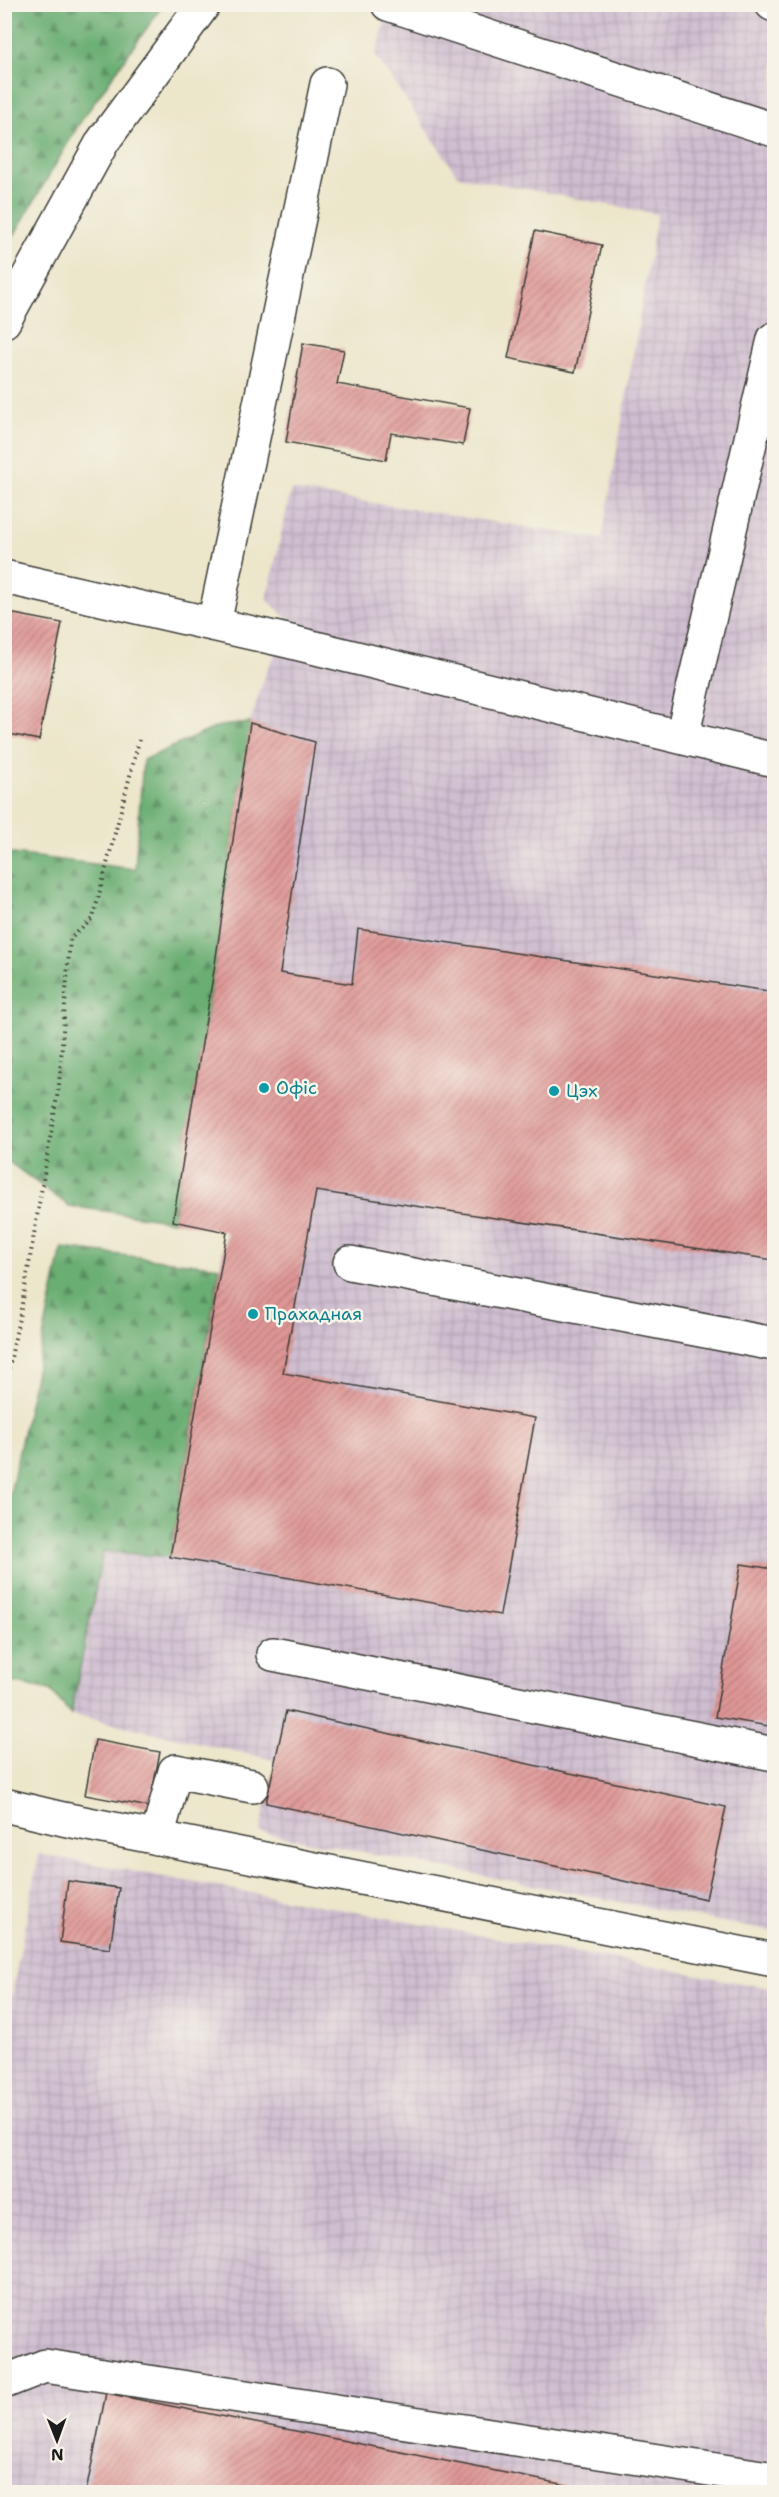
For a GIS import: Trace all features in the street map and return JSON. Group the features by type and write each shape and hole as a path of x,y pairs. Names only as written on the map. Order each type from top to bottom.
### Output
{"street":[{"path":"4,321 103,141 204,4"},
{"path":"387,4 774,130"},
{"path":"214,624 327,84"},
{"path":"682,737 774,339"},
{"path":"4,577 214,624 774,760"},
{"path":"350,1263 774,1344"},
{"path":"273,1654 774,1754"},
{"path":"157,1838 175,1771 252,1786"},
{"path":"4,1805 157,1838 774,1960"},
{"path":"4,2382 45,2366 774,2479"}],"path":[{"path":"4,1392 24,1294 58,1085 70,939 93,918 140,737"}],"shaded area":[{"path":"389,5 774,5 774,1932 260,1832 275,1760 71,1714 103,1550 170,1557 226,1232 173,1221 215,964 250,723 266,672 283,640 286,618 267,599 291,490 602,539 657,214 458,176 376,56"},
{"path":"39,1854 774,1989 774,2492 5,2492 5,2030"}],"green space":[{"path":"5,4 163,5 79,124 5,251"},
{"path":"250,723 215,964 173,1221 69,1206 5,1159 5,853 135,869 143,760 219,726"},
{"path":"62,1248 220,1267 170,1557 103,1551 71,1714 50,1690 5,1681 5,1517"}],"building":[{"path":"535,231 602,245 575,372 508,358"},
{"path":"303,343 344,350 337,384 470,408 463,445 391,433 386,460 286,442"},
{"path":"4,612 62,623 39,740 4,733"},
{"path":"250,723 315,742 280,973 352,984 358,929 774,992 774,1260 316,1191 283,1373 535,1418 500,1615 170,1557 227,1232 173,1221 215,964"},
{"path":"741,1564 774,1569 774,1686 768,1726 715,1717"},
{"path":"286,1711 726,1807 706,1899 266,1803"},
{"path":"95,1740 160,1752 149,1807 85,1795"},
{"path":"68,1881 119,1888 110,1949 60,1942"},
{"path":"106,2393 596,2491 596,2492 86,2492"}],"place":[{"name":"Офіс","path":"264,1088"},
{"name":"Цэх","path":"554,1091"},
{"name":"Прахадная","path":"253,1314"}]}
